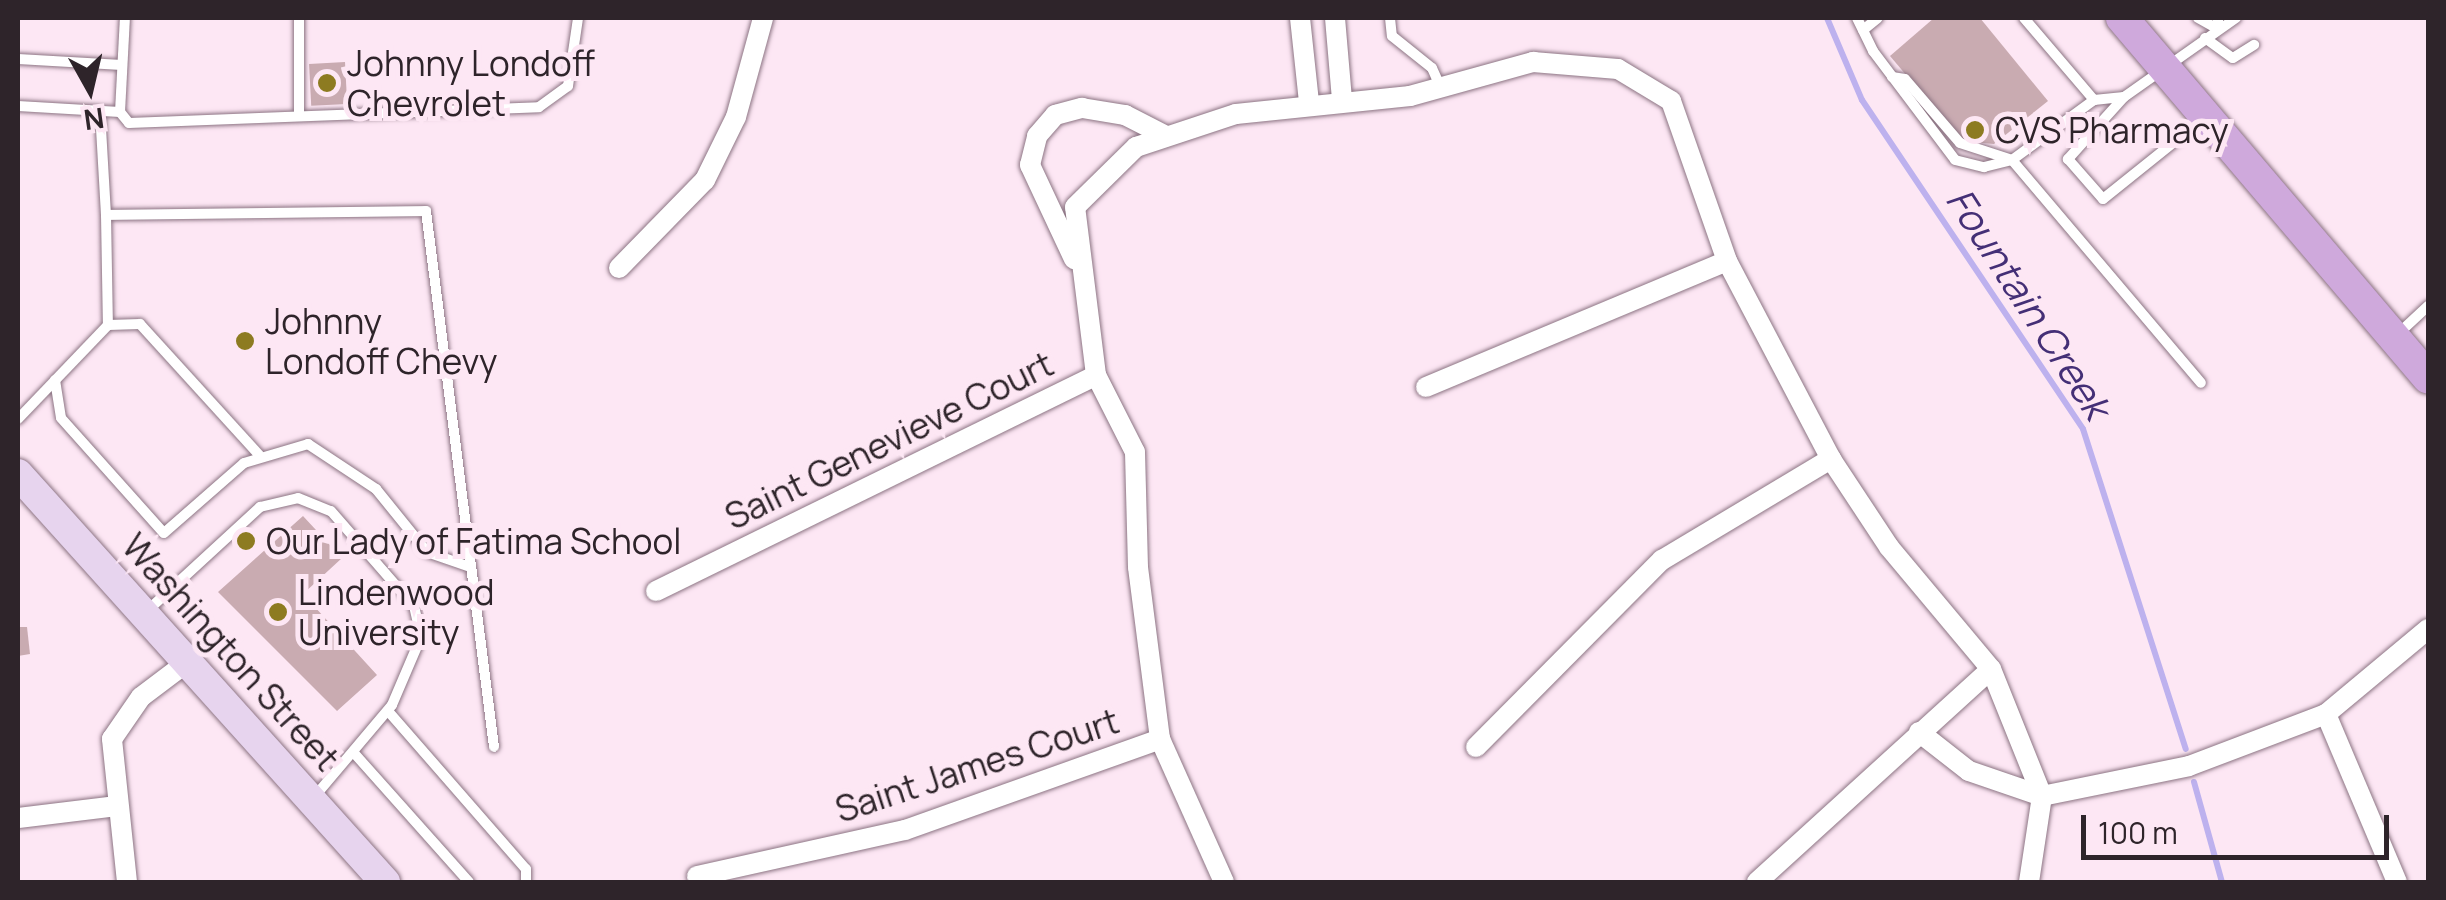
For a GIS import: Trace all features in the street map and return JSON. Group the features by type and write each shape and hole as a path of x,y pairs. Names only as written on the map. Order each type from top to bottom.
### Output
{"main road":[{"path":"2123,18 2428,377"},
{"name":"Washington Street","path":"21,483 190,660 386,882"}],"street":[{"path":"619,268 705,180 736,117 763,18"},
{"path":"1300,18 1310,102"},
{"path":"1335,18 1342,100"},
{"path":"1224,882 1160,739 1138,566 1135,452 1096,375 1077,265 1075,207 1136,147 1166,136 1310,102 1440,88 1533,62 1618,68 1671,101 1728,261 1830,459 1889,547 1991,669 2042,796 2030,882"},
{"path":"1077,265 1030,165 1037,136 1055,115 1082,108 1125,115 1166,136"},
{"path":"1426,387 1728,261"},
{"name":"Saint Genevieve Court","path":"656,591 1096,375"},
{"path":"1476,747 1662,560 1830,459"},
{"path":"1920,732 1969,771 2042,796 2188,766 2326,714 2428,630"},
{"path":"127,882 110,754 118,723 190,660"},
{"path":"1758,882 1991,669"},
{"path":"2326,714 2397,882"},
{"name":"Saint James Court","path":"697,876 904,830 1160,739"},
{"path":"18,818 117,806"}],"lane":[{"path":"124,18 120,112 129,123 550,104 568,86 578,18"},
{"path":"299,18 299,116"},
{"path":"1390,18 1392,36 1432,68 1440,88"},
{"path":"1857,18 1892,77 1955,160 1984,167 2012,160 2094,100 2124,97"},
{"path":"1863,30 1878,18"},
{"path":"2024,18 2094,100"},
{"path":"2198,18 2218,23 2236,18"},
{"path":"2208,115 2103,199 2068,159 2124,97 2206,38 2218,23"},
{"path":"2206,38 2233,58 2254,46"},
{"path":"18,59 122,65"},
{"path":"1892,77 1905,79 1960,143 2012,160 2201,382"},
{"path":"18,106 120,112"},
{"path":"18,419 108,324 100,111"},
{"path":"106,215 426,212 494,748"},
{"path":"2395,337 2428,306"},
{"path":"108,324 140,324 258,455"},
{"path":"55,380 62,418 164,533 258,455 308,444 338,460 376,489 428,552 470,567"},
{"path":"146,612 260,507 314,501 331,511 420,622 419,656 388,710 313,798"},
{"path":"388,710 526,869 526,882"},
{"path":"354,753 469,882"}],"building":[{"name":"CVS Pharmacy","path":"1934,18 1980,18 2048,101 1994,144 1962,141 1890,56"},
{"name":"Johnny Londoff Chevrolet","path":"345,62 347,104 311,106 309,64"},
{"name":"Lindenwood University","path":"303,516 342,558 303,594 377,675 337,711 218,592"},
{"path":"18,627 27,627 30,654 18,656"}],"waterway":[{"name":"Fountain Creek","path":"1827,18 1862,100 2083,429 2186,749"},
{"name":"Fountain Creek","path":"2194,782 2222,882"}],"place":[{"name":"Johnny Londoff Chevrolet","path":"327,83"},
{"name":"CVS Pharmacy","path":"1975,130"},
{"name":"Johnny Londoff Chevy","path":"245,341"},
{"name":"Our Lady of Fatima School","path":"246,541"},
{"name":"Lindenwood University","path":"278,612"}]}
